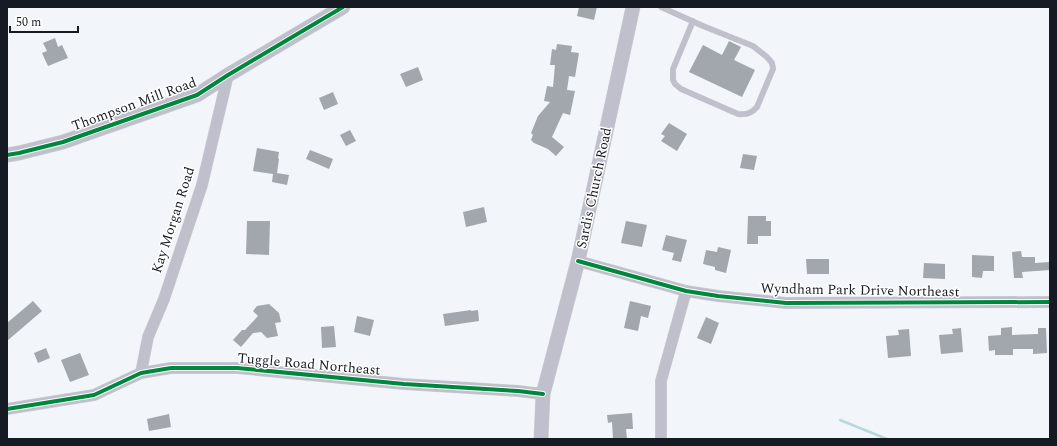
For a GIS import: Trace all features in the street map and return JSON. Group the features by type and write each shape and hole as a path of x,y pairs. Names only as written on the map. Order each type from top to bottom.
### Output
{"street":[{"name":"Thompson Mill Road","path":"7,155 63,142 197,95 343,7"},
{"name":"Sardis Church Road","path":"541,439 543,394 578,261 633,7"},
{"name":"Kay Morgan Road","path":"141,373 148,337 164,299 202,185 228,75"},
{"name":"Wyndham Park Drive Northeast","path":"578,261 686,291 786,304 1050,302"},
{"path":"661,439 661,380 686,291"},
{"name":"Tuggle Road Northeast","path":"7,409 94,395 141,373 171,368 237,368 404,384 543,394"}],"lane":[{"path":"661,7 753,46 772,63 773,69 757,107 749,114 738,114 681,89 675,84 672,69 693,21"}],"building":[{"path":"579,7 597,7 594,20 577,16"},
{"path":"55,38 58,47 62,45 68,58 48,66 42,53 47,51 43,43"},
{"path":"729,41 741,47 734,60 755,70 742,97 689,72 703,45 722,55"},
{"path":"557,44 572,46 571,52 579,53 575,77 569,76 567,90 575,91 570,115 563,113 552,137 564,147 556,156 548,149 534,143 531,140 533,135 531,133 538,116 550,102 544,101 547,86 553,87 555,65 550,65 552,49 556,50"},
{"path":"418,67 423,80 406,87 400,74"},
{"path":"333,92 338,104 324,110 319,98"},
{"path":"669,123 687,134 677,151 661,141 665,136 661,134"},
{"path":"350,130 356,141 346,146 340,135"},
{"path":"257,148 279,152 277,173 289,175 287,185 272,182 273,174 253,171"},
{"path":"310,150 333,159 329,169 306,159"},
{"path":"743,154 757,156 754,170 740,168"},
{"path":"484,207 487,222 466,227 463,212"},
{"path":"748,216 766,216 766,221 771,221 771,236 758,236 758,244 747,244"},
{"path":"247,221 270,221 269,255 246,254"},
{"path":"626,221 647,225 642,247 621,243"},
{"path":"666,235 687,240 681,262 672,260 674,253 662,250"},
{"path":"718,247 731,250 726,273 715,270 715,267 703,264 706,250 717,252"},
{"path":"1021,251 1022,257 1035,257 1035,263 1050,262 1050,270 1022,272 1023,278 1014,278 1012,252"},
{"path":"972,255 994,256 994,271 983,271 982,278 972,277"},
{"path":"806,259 829,259 829,274 807,274"},
{"path":"924,263 945,264 945,279 923,278"},
{"path":"33,301 42,311 7,341 7,323"},
{"path":"630,301 651,306 648,318 641,316 638,331 624,328"},
{"path":"269,304 279,313 281,322 275,323 278,336 267,338 261,332 253,333 241,347 233,340 258,316 253,311 257,306"},
{"path":"478,310 479,321 445,326 443,314"},
{"path":"357,316 374,320 370,336 354,332"},
{"path":"706,317 719,323 711,344 697,338"},
{"path":"334,326 336,347 322,348 321,327"},
{"path":"1012,327 1012,335 1038,334 1038,328 1046,328 1047,353 1033,354 1033,349 1013,349 1013,355 995,355 995,350 989,351 988,336 1001,335 1001,328"},
{"path":"961,328 963,352 941,354 939,335 953,334 952,329"},
{"path":"909,329 911,356 888,358 886,336 899,335 898,330"},
{"path":"46,348 50,358 38,363 34,353"},
{"path":"80,353 89,375 70,382 61,360"},
{"path":"632,413 633,429 626,429 627,439 613,439 612,422 608,423 607,415"},
{"path":"169,414 171,427 149,431 147,419"}],"waterway":[{"path":"840,420 887,439"}],"cycle path":[{"path":"7,155 63,142 197,95 343,7"},
{"path":"578,261 686,291 786,303 1050,302"},
{"path":"7,409 94,395 141,373 171,368 237,368 404,384 543,394"}]}
